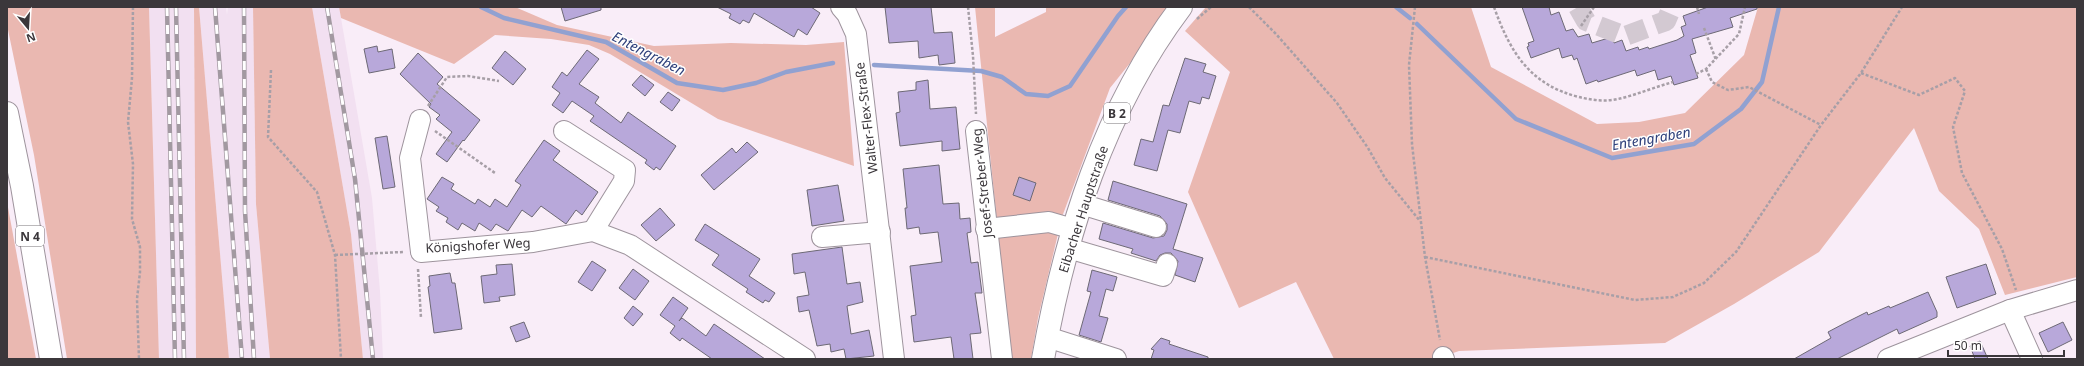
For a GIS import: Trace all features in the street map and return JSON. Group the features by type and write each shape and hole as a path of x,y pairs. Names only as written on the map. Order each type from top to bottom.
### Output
{"main road":[{"name":"Eibacher Hauptstraße","path":"1043,359 1071,239 1095,163 1119,110 1144,62 1182,7"},
{"name":"N 4","path":"7,113 22,186 51,359"}],"street":[{"name":"Walter-Flex-Straße","path":"841,7 847,14 856,34 894,359"},
{"name":"Königshofer Weg","path":"420,120 410,158 421,252 533,242 593,231"},
{"path":"564,131 625,170 624,181 593,231 630,245 805,359"},
{"name":"Josef-Streber-Weg","path":"976,131 1002,359"},
{"path":"1081,204 1156,227"},
{"path":"986,229 1050,222 1071,239 1163,276 1167,264"},
{"path":"822,236 880,232"},
{"path":"1888,359 2016,308 2077,290"},
{"path":"2016,308 2032,359"},
{"path":"1047,337 1116,359"}],"path":[{"path":"133,7 132,78 128,122 133,164 132,219 140,247 140,272 137,299 139,359"},
{"name":"Josef-Streber-Weg","path":"968,7 973,56 976,131"},
{"path":"1249,7 1305,65 1337,103 1368,148 1385,178 1421,222"},
{"path":"1415,7 1409,66 1412,144 1425,257 1444,358"},
{"path":"1494,7 1515,55 1529,71 1559,92 1594,100 1617,99 1673,82"},
{"path":"1580,26 1594,7"},
{"path":"1697,7 1700,14"},
{"path":"1696,74 1706,69 1716,60 1739,34 1745,7"},
{"path":"1425,257 1635,300 1673,297 1704,283 1736,252 1822,125 1860,73 1902,7"},
{"path":"1704,28 1716,60"},
{"path":"1706,69 1712,82 1728,90 1749,87 1822,125"},
{"path":"271,70 268,137 317,192 335,255 341,359"},
{"path":"1860,73 1919,95 1955,78 1965,91 1953,127 1962,173 2002,249 2016,308"},
{"path":"495,173 420,120 447,77 468,76 499,81"},
{"path":"335,255 421,252 418,265 421,318"}],"shaded area":[{"path":"7,7 149,7 159,359 67,359 34,155 7,25"},
{"path":"149,7 194,7 196,359 159,359"},
{"path":"194,7 199,7 229,359 196,359"},
{"path":"199,7 226,7 227,15 228,7 253,7 256,204 270,359 229,359"},
{"path":"253,7 312,7 351,234 363,359 270,359 256,204"},
{"path":"312,7 339,7 372,198 380,291 383,359 363,359 351,234"},
{"path":"339,7 515,7 557,25 654,46 731,43 806,45 844,42 854,166 718,119 610,54 589,45 551,39 495,35 454,64 341,18"},
{"path":"975,7 995,7 995,37 1046,12 1046,7 1175,7 1110,88 1062,217 1038,318 1031,359 1011,359"},
{"path":"1206,7 1471,7 1491,67 1597,124 1639,122 1685,113 1744,55 1758,7 2077,7 2077,277 2005,295 1979,229 1939,191 1914,128 1819,252 1734,304 1665,343 1459,351 1436,359 1334,359 1296,282 1239,308 1188,192 1230,72 1185,31"},
{"path":"7,202 36,359 7,359"}],"building":[{"path":"561,7 601,7 601,10 565,21"},
{"path":"717,7 811,7 820,13 807,35 798,29 794,37 754,13 749,23 743,20 740,24 729,18 731,14"},
{"path":"885,7 931,7 934,33 952,32 955,63 939,65 938,55 919,58 918,41 889,43"},
{"path":"1522,7 1549,7 1551,15 1559,12 1566,31 1573,29 1578,37 1589,34 1592,43 1612,37 1614,43 1622,40 1626,51 1638,47 1639,50 1648,47 1649,49 1677,40 1684,36 1681,27 1686,25 1683,16 1708,7 1757,7 1757,9 1730,18 1733,27 1692,39 1696,53 1690,55 1698,78 1674,85 1671,76 1658,80 1655,70 1637,76 1635,70 1598,82 1597,80 1586,84 1577,58 1574,60 1572,55 1562,58 1559,48 1531,58 1527,47 1529,46 1528,43 1534,41"},
{"path":"377,46 378,52 392,49 395,68 369,73 364,49"},
{"path":"587,50 599,59 579,84 599,97 595,103 621,123 628,112 676,146 660,170 656,167 654,170 645,163 647,160 590,121 594,116 572,101 563,113 552,105 560,93 552,87 562,72 567,76"},
{"path":"505,51 526,69 513,85 492,68"},
{"path":"418,53 443,77 437,84 480,120 447,162 436,154 452,132 436,119 440,115 429,107 431,104 400,74"},
{"path":"1185,58 1206,64 1203,72 1216,76 1209,99 1202,97 1200,104 1189,101 1180,133 1168,130 1157,171 1134,165 1141,139 1153,142 1163,105 1169,106"},
{"path":"641,75 654,85 645,96 632,85"},
{"path":"928,80 930,109 956,107 960,149 942,151 942,141 900,146 896,113 900,112 898,92 916,90 916,82"},
{"path":"668,92 680,100 672,111 660,102"},
{"path":"387,136 395,187 383,189 375,138"},
{"path":"544,140 560,151 553,160 598,192 582,215 576,210 566,224 541,206 532,217 522,210 508,231 496,224 491,231 479,223 475,231 462,223 458,230 446,222 448,218 436,211 439,207 427,199 442,177 454,184 451,189 475,204 478,199 490,207 495,199 507,207 521,185 515,181"},
{"path":"747,142 758,152 714,190 701,175 732,148 736,153"},
{"path":"939,165 943,204 959,203 960,219 970,218 971,232 967,233 971,263 978,262 982,293 975,293 981,333 970,334 973,359 954,359 951,337 914,342 911,316 916,315 910,266 942,262 938,232 920,234 919,227 907,229 905,208 907,208 903,169"},
{"path":"1019,177 1036,183 1030,201 1013,195"},
{"path":"1113,181 1187,204 1173,249 1203,258 1195,282 1175,275 1178,261 1171,253 1160,255 1156,261 1131,253 1133,249 1099,239 1103,223 1153,238 1164,236 1167,230 1167,224 1160,216 1108,200"},
{"path":"838,185 844,221 812,226 807,190"},
{"path":"660,208 675,225 656,241 641,225"},
{"path":"705,224 760,259 749,276 775,293 769,302 765,300 763,303 746,292 748,289 712,265 719,255 695,240"},
{"path":"842,247 847,284 860,282 863,302 847,306 851,334 869,330 874,356 846,359 844,349 831,352 830,344 817,346 809,310 799,312 797,297 809,295 805,272 794,274 792,254"},
{"path":"592,261 606,270 592,291 578,282"},
{"path":"512,264 515,295 499,297 500,301 484,303 481,276 497,274 496,265"},
{"path":"1986,264 1996,294 1957,308 1946,277"},
{"path":"633,269 649,281 635,300 619,288"},
{"path":"1092,270 1117,277 1113,291 1106,289 1099,316 1108,318 1101,342 1079,335 1091,292 1087,291"},
{"path":"450,273 452,283 455,283 462,329 434,333 428,287 430,286 429,276"},
{"path":"1928,292 1937,312 1937,317 1899,334 1897,329 1837,359 1794,359 1831,338 1828,332 1867,312 1868,315 1889,306 1890,308"},
{"path":"673,297 688,308 679,321 682,318 706,336 714,324 765,359 712,359 682,338 680,341 670,333 675,326 660,315"},
{"path":"633,306 643,314 633,326 624,318"},
{"path":"524,322 530,337 516,342 510,327"},
{"path":"2063,322 2072,340 2048,352 2039,333"},
{"path":"1161,338 1170,341 1169,344 1208,357 1208,359 1151,359 1154,350 1151,349"},
{"path":"1980,341 1988,359 1975,359 1970,346"}],"waterway":[{"name":"Entengraben","path":"481,7 504,18 606,42 677,83 723,90 756,83 786,72 833,63"},
{"name":"Entengraben","path":"874,65 981,71 1002,77 1026,94 1048,96 1070,86 1118,16 1126,7"},
{"name":"Entengraben","path":"1396,7 1410,18"},
{"name":"Entengraben","path":"1417,24 1516,119 1612,158 1694,144 1741,109 1762,82 1779,7"}],"tunnel":[{"path":"1578,7 1586,21 1625,36 1666,21 1672,7"}],"railway":[{"path":"167,7 175,359"},
{"path":"176,7 184,359"},
{"path":"215,7 242,359"},
{"path":"244,7 245,211 254,359"},
{"path":"327,7 355,179 373,359"}]}
